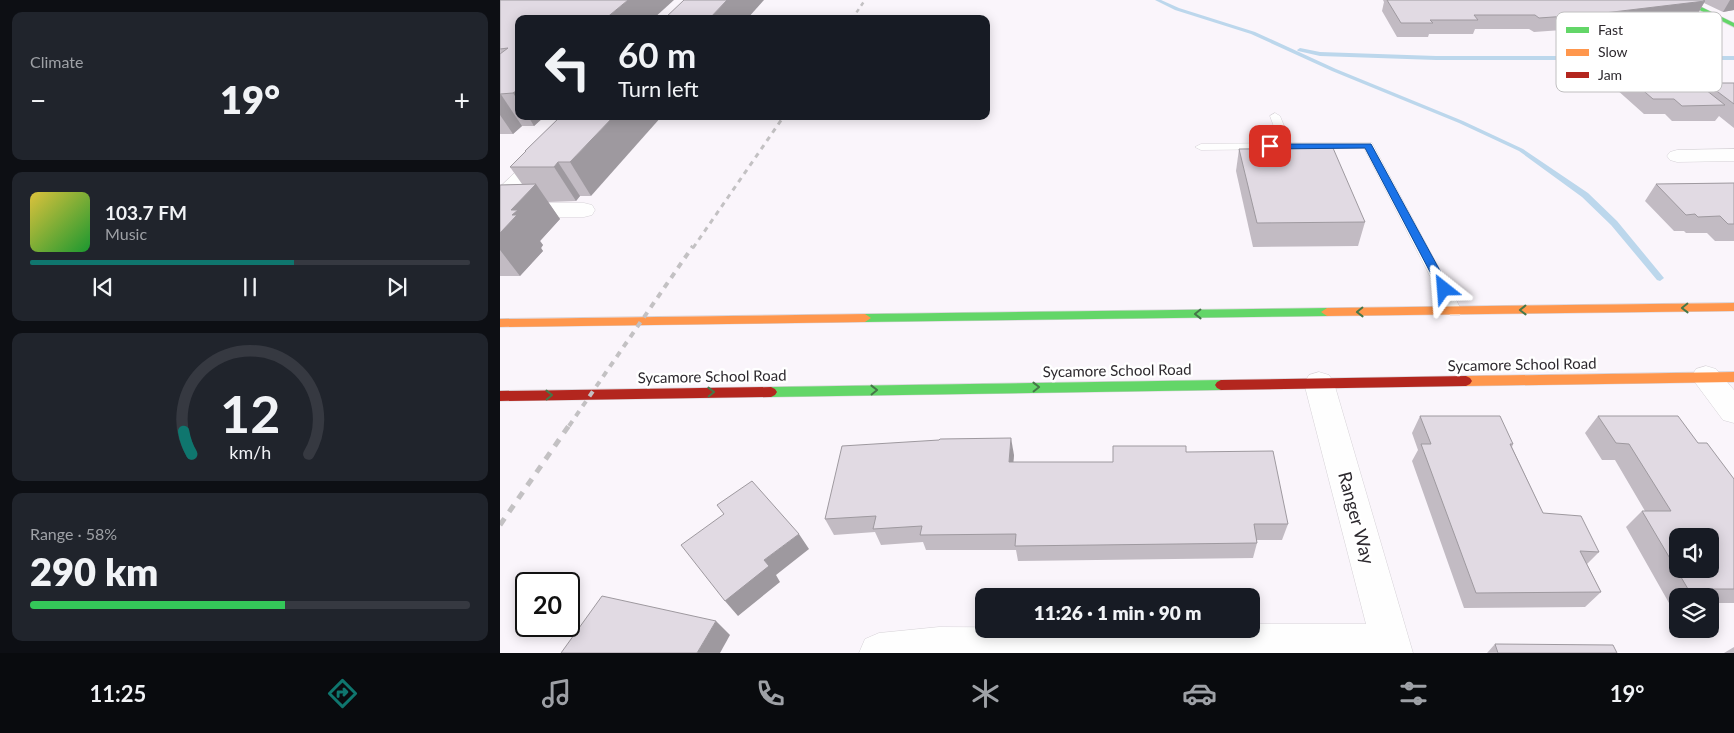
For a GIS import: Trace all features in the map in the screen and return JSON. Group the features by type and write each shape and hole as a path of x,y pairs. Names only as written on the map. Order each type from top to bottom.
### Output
{"main road":[{"path":"1682,0 1708,12"},
{"path":"1722,18 1734,24"},
{"path":"500,323 1734,308"},
{"name":"Sycamore School Road","path":"500,396 1720,377"}],"street":[{"path":"500,200 581,120"},
{"path":"1677,156 1734,155"},
{"path":"500,211 584,210"},
{"path":"1720,377 1734,411"},
{"name":"Ranger Way","path":"1319,383 1391,648"},
{"path":"879,653 939,647 1036,646 1391,648"}],"lane":[{"path":"1275,116 1287,146"},
{"path":"1201,147 1368,145 1455,311"}],"building":[{"path":"500,0 628,0 610,15 515,15 515,92 513,93 500,94 500,54 508,48 500,49"},
{"path":"684,0 727,0 713,15 668,15"},
{"path":"1387,0 1705,1 1613,12 1556,12 1556,17 1539,18 1535,15 1474,15 1478,20 1430,20 1433,23 1401,23"},
{"path":"1722,83 1734,83 1734,104 1718,92 1722,92"},
{"path":"1645,92 1709,92 1725,105 1682,106 1674,99 1653,99"},
{"path":"557,120 610,120 570,162 558,162 554,167 510,167"},
{"path":"1333,148 1365,222 1257,223 1239,149"},
{"path":"1734,183 1734,224 1728,224 1720,216 1698,217 1695,214 1686,215 1656,184"},
{"path":"536,184 511,210 518,210 512,215 517,215 500,233 500,185"},
{"path":"1420,416 1500,416 1513,444 1510,444 1543,513 1581,516 1599,552 1580,551 1601,592 1476,593 1421,444 1431,444"},
{"path":"1598,416 1678,416 1698,443 1707,443 1734,479 1734,589 1687,588 1682,578 1719,578 1719,528 1669,528 1669,557 1642,511 1671,511 1629,444 1616,443"},
{"path":"1011,438 1009,462 1113,462 1113,446 1186,446 1186,452 1273,451 1288,524 1254,524 1257,543 1015,546 1016,534 920,535 922,526 873,529 876,516 825,519 842,446 940,439"},
{"path":"752,481 799,534 764,560 769,566 725,601 681,545 724,514 717,505"},
{"path":"602,596 716,621 697,653 561,653 573,637 580,637 580,627"},
{"path":"1495,644 1613,645 1617,653 1498,653"}],"waterway":[{"path":"1157,0 1177,9 1253,33 1334,70 1461,122 1521,150 1585,195 1614,223 1660,278"},
{"path":"1300,50 1320,54 1436,58 1556,58"},
{"path":"1722,58 1734,58"}],"railway":[{"path":"855,15 865,0"},
{"path":"693,248 781,120"},
{"path":"569,426 693,246"},
{"path":"500,525 570,424"}],"traffic: fast":[{"path":"1682,0 1707,12"},
{"path":"1722,19 1734,25"},
{"path":"865,318 1327,312"},
{"path":"771,392 1221,385"}],"traffic: slow":[{"path":"1327,312 1734,307"},
{"path":"500,323 865,318"},
{"path":"1466,381 1734,377"}],"traffic: jam":[{"path":"1221,385 1466,381"},
{"path":"500,396 771,392"}],"route":[{"path":"1270,146 1368,145 1444,289"}]}
